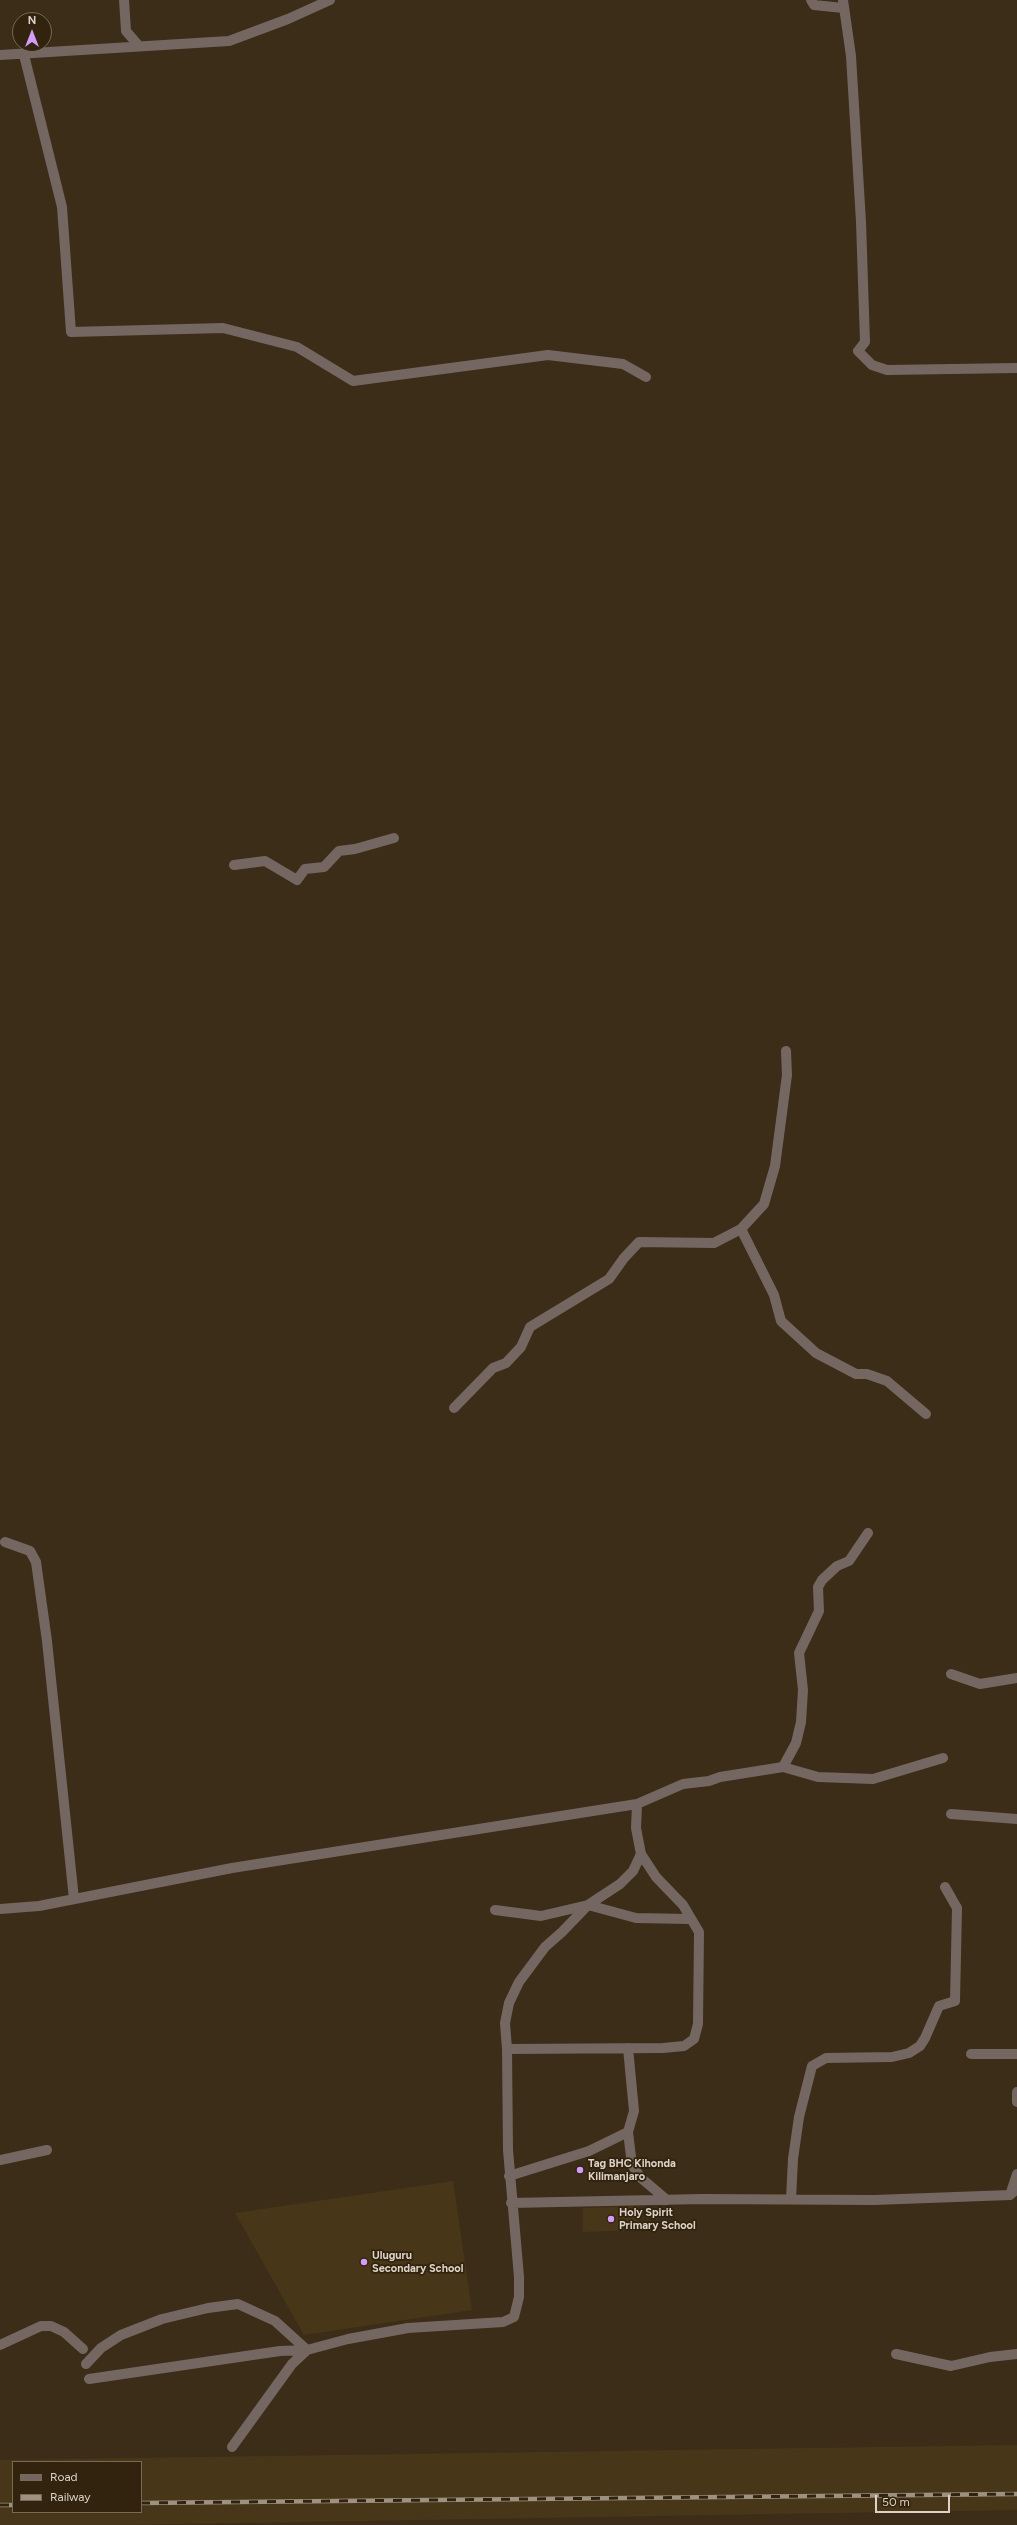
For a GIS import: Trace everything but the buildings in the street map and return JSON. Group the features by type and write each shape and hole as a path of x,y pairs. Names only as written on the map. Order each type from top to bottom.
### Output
{"street":[{"path":"124,0 126,31 139,46"},
{"path":"0,55 24,55 229,41 288,19 330,0"},
{"path":"811,0 814,5 843,4 851,56 861,222 865,342 858,351 872,365 887,370 1017,368"},
{"path":"24,55 62,207 71,332 223,328 297,347 353,381 548,355 623,364 646,377"},
{"path":"234,865 266,861 297,880 305,869 324,867 339,851 355,849 394,838"},
{"path":"454,1408 493,1368 506,1363 521,1347 530,1327 608,1279 624,1258 639,1242 714,1242 741,1229 764,1204 775,1166 787,1075 786,1051"},
{"path":"741,1229 774,1295 781,1321 816,1353 856,1374 867,1374 888,1381 926,1414"},
{"path":"783,1767 796,1744 801,1722 803,1690 799,1653 819,1611 818,1588 822,1580 837,1566 849,1561 868,1533"},
{"path":"5,1542 30,1551 36,1562 47,1641 74,1899"},
{"path":"951,1674 980,1684 1017,1678"},
{"path":"0,1910 39,1906 232,1868 637,1804 683,1784 783,1767 818,1777 873,1779 944,1758"},
{"path":"507,2049 684,2046 694,2039 698,2024 698,1932 689,1919 683,1905 656,1877 641,1854 636,1828 637,1804"},
{"path":"951,1814 1017,1819"},
{"path":"89,2379 272,2352 307,2350 335,2342 408,2328 509,2321 516,2313 519,2297 516,2236 509,2176 507,2049 505,2024 509,2002 519,1982 545,1946 562,1932 588,1904 620,1884 633,1871 641,1854"},
{"path":"791,2199 793,2159 799,2117 812,2066 826,2058 892,2057 909,2053 920,2046 926,2038 939,2006 954,2001 956,1908 945,1887"},
{"path":"495,1910 541,1916 588,1904 636,1918 689,1919"},
{"path":"628,2048 634,2111 628,2132 632,2165 641,2178 667,2200"},
{"path":"971,2054 1017,2054"},
{"path":"1017,2092 1017,2102"},
{"path":"509,2176 589,2151 628,2132"},
{"path":"0,2160 47,2150"},
{"path":"511,2203 667,2200 874,2200 1014,2193 1017,2174"},
{"path":"86,2364 101,2348 121,2335 162,2319 238,2304 275,2321 307,2350"},
{"path":"0,2345 40,2326 51,2326 64,2332 83,2349"},
{"path":"232,2447 292,2364 307,2350"},
{"path":"896,2354 951,2366 1017,2354"}],"shaded area":[{"name":"Uluguru Secondary School","path":"453,2181 472,2310 304,2335 235,2213"},
{"name":"Holy Spirit Primary School","path":"638,2206 639,2230 583,2232 583,2208"},
{"path":"1017,2445 1017,2510 118,2525 0,2525 0,2460"}],"railway":[{"path":"142,2503 1017,2494"},
{"path":"0,2505 12,2505"}],"place":[{"name":"Tag BHC Kihonda Kilimanjaro","path":"580,2170"},
{"name":"Holy Spirit Primary School","path":"611,2219"},
{"name":"Uluguru Secondary School","path":"364,2262"}]}
